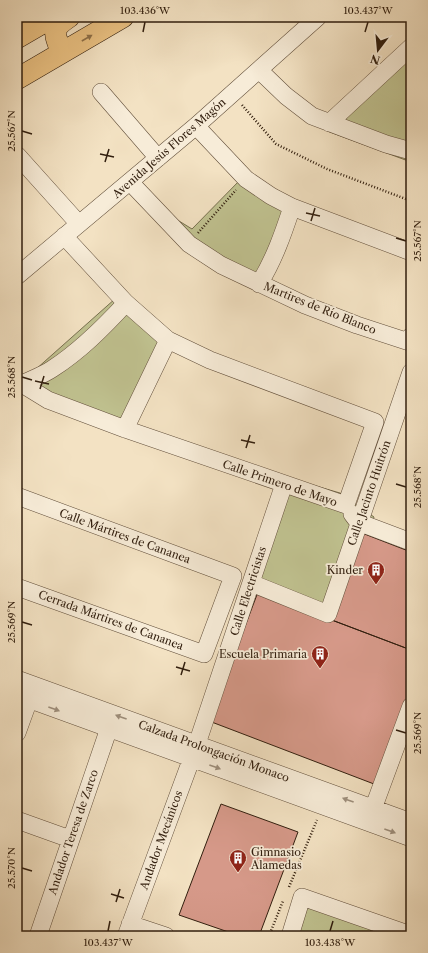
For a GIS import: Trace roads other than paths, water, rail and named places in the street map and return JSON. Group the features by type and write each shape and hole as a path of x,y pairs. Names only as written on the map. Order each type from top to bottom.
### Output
{"main road":[{"path":"17,38 53,17"},
{"path":"61,52 55,33 56,28 69,17"},
{"path":"17,79 61,52 124,17"}],"street":[{"name":"Avenida Jesús Flores Magón","path":"17,276 196,126 318,17"},
{"path":"329,123 411,47"},
{"path":"259,70 286,96 312,116 386,144 411,150"},
{"path":"101,92 158,158"},
{"path":"196,126 246,180 270,196 292,207 411,252"},
{"path":"17,155 79,224"},
{"path":"130,182 188,244 221,265 259,284"},
{"name":"Martires de Río Blanco","path":"292,207 272,261 259,284 305,305 357,325 409,342 411,336"},
{"name":"Calle Primero de Mayo","path":"20,382 48,400 125,429 346,505 375,422 210,360 168,340 126,303 64,236"},
{"name":"Calle Primero de Mayo","path":"20,382 51,369 79,350 104,328 126,303"},
{"path":"125,429 168,340"},
{"name":"Calle Jacinto Huitrón","path":"251,583 328,614 358,522 411,372"},
{"name":"Calle Electricistas","path":"194,751 284,484"},
{"name":"Calle Mártires de Cananea","path":"17,496 233,576 204,654"},
{"path":"346,505 358,522 411,542"},
{"name":"Cerrada Mártires de Cananea","path":"17,587 204,654"},
{"name":"Calzada Prolongación Monaco","path":"17,679 27,693 109,728 194,751 322,806 411,838"},
{"path":"17,734 27,693"},
{"name":"Calzada Prolongación Monaco","path":"27,693 194,751 411,822"},
{"path":"373,809 411,706"},
{"name":"Andador Teresa de Zarco","path":"38,936 109,728"},
{"name":"Andador Mecánicos","path":"128,930 194,751"},
{"path":"17,820 70,839"},
{"path":"290,936 302,896 411,935"},
{"path":"128,930 166,936"}],"place":[{"name":"Kinder","path":"376,585"},
{"name":"Escuela Primaria","path":"320,669"},
{"name":"Gimnasio Alamedas","path":"238,873"}]}
